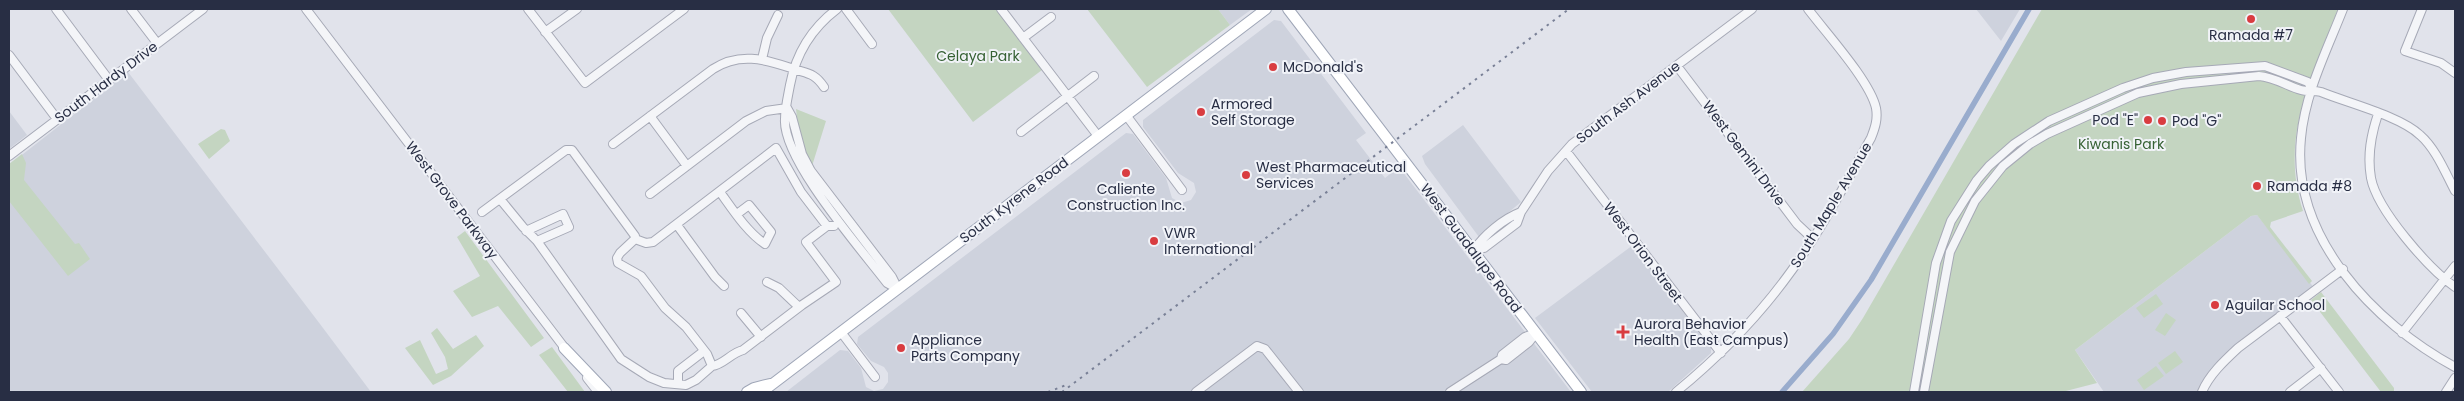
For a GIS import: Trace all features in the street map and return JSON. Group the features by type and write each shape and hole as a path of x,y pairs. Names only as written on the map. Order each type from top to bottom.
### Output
{"main road":[{"name":"South Kyrene Road","path":"762,392 1266,9"},
{"name":"West Guadalupe Road","path":"1288,9 1582,392"},
{"path":"564,348 606,392"},
{"path":"747,392 776,382"}],"street":[{"path":"56,9 110,80"},
{"path":"131,9 157,43"},
{"name":"South Hardy Drive","path":"9,156 203,9"},
{"name":"West Grove Parkway","path":"306,9 598,392"},
{"path":"528,9 585,83 684,9"},
{"path":"545,32 577,9"},
{"path":"837,9 814,31 800,53 794,69 784,119 801,168 887,283 898,289"},
{"path":"846,9 872,44"},
{"path":"1001,9 1098,136"},
{"name":"South Ash Avenue","path":"1473,251 1484,248 1517,223 1521,212 1548,171 1566,151 1752,9"},
{"name":"South Maple Avenue","path":"1676,392 1721,353 1770,298 1813,239 1871,138 1877,123 1876,109 1868,86 1808,9"},
{"path":"2343,9 2312,89 2301,137 2301,179 2313,221 2323,241 2342,269 2381,316 2430,353 2455,367"},
{"path":"2422,9 2406,51 2441,63 2455,73"},
{"path":"762,59 767,38 778,15"},
{"path":"1023,38 1051,17"},
{"path":"9,55 57,119"},
{"path":"612,144 723,63 744,58 762,59 816,76 824,87"},
{"name":"West Gemini Drive","path":"1677,66 1798,224 1813,239"},
{"path":"1914,392 1936,263 1951,221 1969,191 1989,166 2014,144 2050,121 2124,88 2158,77 2186,72 2265,66 2308,82 2312,89"},
{"path":"1021,132 1094,76"},
{"path":"1924,392 1945,269 1956,236 1975,201 2003,166 2047,134 2131,96 2161,87 2259,76 2271,78 2304,91 2312,89 2378,114 2420,135 2433,150 2455,190"},
{"path":"2290,86 2293,76"},
{"path":"2158,77 2161,87"},
{"path":"650,194 758,114 772,109 787,108"},
{"path":"2378,114 2371,136 2369,158 2371,180 2382,204 2398,226 2444,279 2455,287"},
{"path":"1126,115 1182,190"},
{"path":"650,116 687,166"},
{"path":"500,199 537,241 621,359 649,377 664,383 690,383 712,366 717,366 735,352 743,350 799,307 836,282 806,242 830,226 801,192 776,148 653,242 646,243 635,239"},
{"path":"482,212 566,150 572,150 635,236 635,239"},
{"name":"West Orion Street","path":"1566,151 1721,353"},
{"path":"720,192 737,214 758,239 765,244 771,232 749,205 737,214"},
{"path":"526,230 564,214 570,227 537,241"},
{"path":"677,225 715,277 724,286"},
{"path":"635,239 620,253 617,258 618,263 641,276 665,308 686,327 704,351 712,366"},
{"path":"2402,332 2455,266"},
{"path":"2202,392 2224,361 2342,269"},
{"path":"767,282 779,288 799,307"},
{"path":"741,313 761,337"},
{"path":"1926,313 1937,315"},
{"path":"2280,316 2339,392"},
{"path":"841,332 874,376"},
{"path":"1450,392 1501,359 1506,360 1529,342 1536,332"},
{"path":"1196,392 1253,349 1261,346 1299,392"},
{"path":"678,384 678,370 704,351"},
{"path":"2290,392 2320,368"},
{"path":"2446,392 2455,378"}],"shaded area":[{"path":"1218,9 1252,9 1230,25"},
{"path":"1976,9 2020,9 2001,41"},
{"path":"1274,20 1281,21 1366,133 1356,140 1385,178 1399,167 1571,392 786,392 840,350 848,351 861,368 866,387 874,391 883,389 888,382 888,373 884,367 871,361 857,344 858,337 1126,133 1133,134 1166,178 1172,198 1181,203 1191,200 1196,192 1194,183 1178,173 1143,127 1143,120"},
{"path":"128,72 371,392 9,392 9,165"},
{"path":"9,111 27,135 9,149"},
{"path":"1463,125 1521,202 1479,237 1425,164 1422,156"},
{"name":"Aguilar School","path":"2257,215 2315,289 2238,348 2202,392 2104,392 2075,350 2251,216"},
{"name":"Aurora Behavior Health (East Campus)","path":"1633,245 1711,347 1711,353 1668,392 1592,392 1535,318"}],"green space":[{"name":"Celaya Park","path":"888,9 996,9 1042,70 973,122"},
{"path":"1087,9 1218,9 1230,25 1147,87"},
{"name":"Kiwanis Park","path":"2042,9 2338,9 2309,83 2297,132 2295,158 2297,184 2303,211 2271,222 2270,227 2312,281 2309,284 2257,215 2251,216 2075,350 2097,383 2062,392 1802,392 1849,339 1863,318"},
{"path":"796,109 826,121 812,166 801,139"},
{"path":"221,129 225,130 230,141 209,159 198,144"},
{"path":"22,154 26,163 24,180 75,244 79,243 90,259 68,276 9,201 9,164"},
{"path":"465,231 544,338 531,347 498,306 472,317 453,291 480,276 457,237"},
{"path":"2321,292 2394,388 2394,392 2381,392 2311,300"},
{"path":"2156,294 2163,304 2144,318 2136,308"},
{"path":"2166,313 2176,320 2165,336 2155,330"},
{"path":"437,328 453,349 476,335 484,346 451,376 433,385 405,348 420,340 436,374 448,369 445,357 431,333"},
{"path":"552,347 585,392 568,392 539,355"},
{"path":"2175,351 2183,362 2166,374 2158,363"},
{"path":"2156,366 2164,376 2144,390 2137,380"}],"waterway":[{"path":"1782,392 1833,334 1871,280 2029,9"}],"railway":[{"path":"1062,392 1569,9"},
{"path":"1048,392 1069,384"}],"place":[{"name":"Ramada #7","path":"2251,19"},
{"name":"McDonald's","path":"1273,67"},
{"name":"Armored Self Storage","path":"1201,112"},
{"name":"Pod \"E\"","path":"2148,120"},
{"name":"Pod \"G\"","path":"2162,121"},
{"name":"Caliente Construction Inc.","path":"1126,173"},
{"name":"West Pharmaceutical Services","path":"1246,175"},
{"name":"Ramada #8","path":"2257,186"},
{"name":"VWR International","path":"1154,241"},
{"name":"Aguilar School","path":"2215,305"},
{"name":"Aurora Behavior Health (East Campus)","path":"1623,332"},
{"name":"Appliance Parts Company","path":"901,348"}]}
